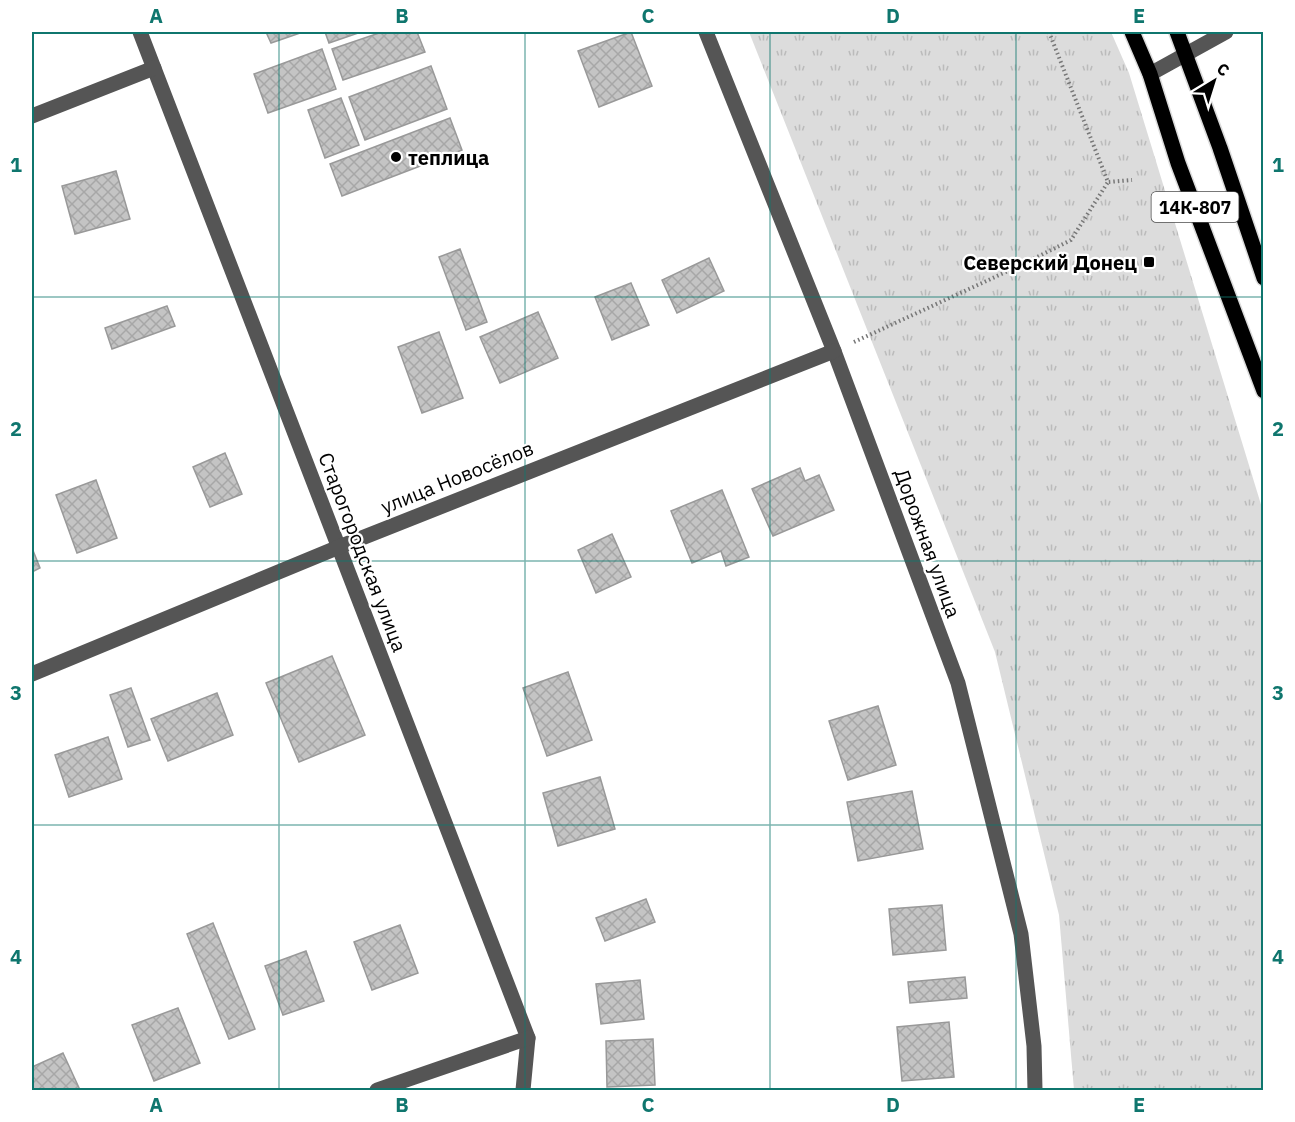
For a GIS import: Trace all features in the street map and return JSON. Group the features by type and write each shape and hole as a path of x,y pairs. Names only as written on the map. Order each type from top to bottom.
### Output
{"main road":[{"name":"14К-807","path":"1132,32 1150,74 1178,163 1262,386"},
{"name":"14К-807","path":"1177,32 1263,278"}],"street":[{"name":"Старогородская улица","path":"140,32 528,1038 524,1090"},
{"name":"Дорожная улица","path":"706,32 834,351 958,683 1021,934 1035,1046 1035,1090"},
{"path":"1150,74 1226,32"},
{"path":"32,117 154,68"},
{"name":"улица Новосёлов","path":"32,674 339,547 834,351"},
{"path":"377,1090 528,1038"}],"path":[{"path":"1049,32 1108,182"},
{"path":"1108,182 1132,180"},
{"path":"834,351 1071,240 1108,182"}],"green space":[{"path":"749,32 1111,32 1129,73 1263,511 1263,1090 1074,1090 1059,915 995,652"}],"building":[{"path":"266,32 303,32 271,43"},
{"path":"325,32 361,32 329,43"},
{"path":"382,32 417,32 425,52 343,80 332,49"},
{"path":"631,32 652,86 599,107 578,51"},
{"path":"322,49 336,89 268,113 254,74"},
{"name":"теплица","path":"431,66 447,109 365,140 349,97"},
{"path":"341,98 359,145 325,158 308,110"},
{"name":"теплица","path":"450,118 462,150 342,196 330,164"},
{"path":"116,171 130,219 75,234 62,186"},
{"path":"460,249 487,322 466,330 439,257"},
{"path":"709,258 724,291 677,313 662,280"},
{"path":"631,283 649,325 612,340 595,297"},
{"path":"167,306 175,326 112,349 105,328"},
{"path":"538,312 558,358 500,383 480,337"},
{"path":"439,332 463,398 422,413 398,347"},
{"path":"225,453 242,494 210,507 193,467"},
{"path":"800,468 805,481 819,475 834,510 773,536 752,489"},
{"path":"96,480 117,538 77,553 56,495"},
{"path":"722,490 749,557 726,566 721,551 692,563 671,511"},
{"path":"612,534 631,577 596,593 578,550"},
{"path":"32,548 40,568 32,572"},
{"path":"332,656 365,735 299,762 266,683"},
{"path":"568,672 592,740 547,756 523,688"},
{"path":"131,688 150,740 128,747 110,695"},
{"path":"217,693 233,735 168,761 151,719"},
{"path":"878,706 896,765 848,780 829,721"},
{"path":"108,737 122,779 69,797 55,755"},
{"path":"600,777 615,829 558,846 543,793"},
{"path":"912,791 923,849 858,861 847,802"},
{"path":"646,899 655,922 605,941 596,918"},
{"path":"942,905 946,950 893,955 889,909"},
{"path":"213,923 255,1029 229,1039 187,934"},
{"path":"400,925 418,973 372,990 354,942"},
{"path":"306,951 324,1001 283,1015 265,966"},
{"path":"965,977 967,998 910,1003 908,982"},
{"path":"640,980 644,1019 601,1024 596,984"},
{"path":"178,1008 200,1063 154,1081 132,1025"},
{"path":"949,1022 954,1077 902,1081 897,1027"},
{"path":"653,1039 655,1085 607,1087 606,1041"},
{"path":"63,1053 80,1090 32,1090 32,1067"}],"place":[{"name":"теплица","path":"396,157"},
{"name":"Северский Донец","path":"1149,262"}]}
